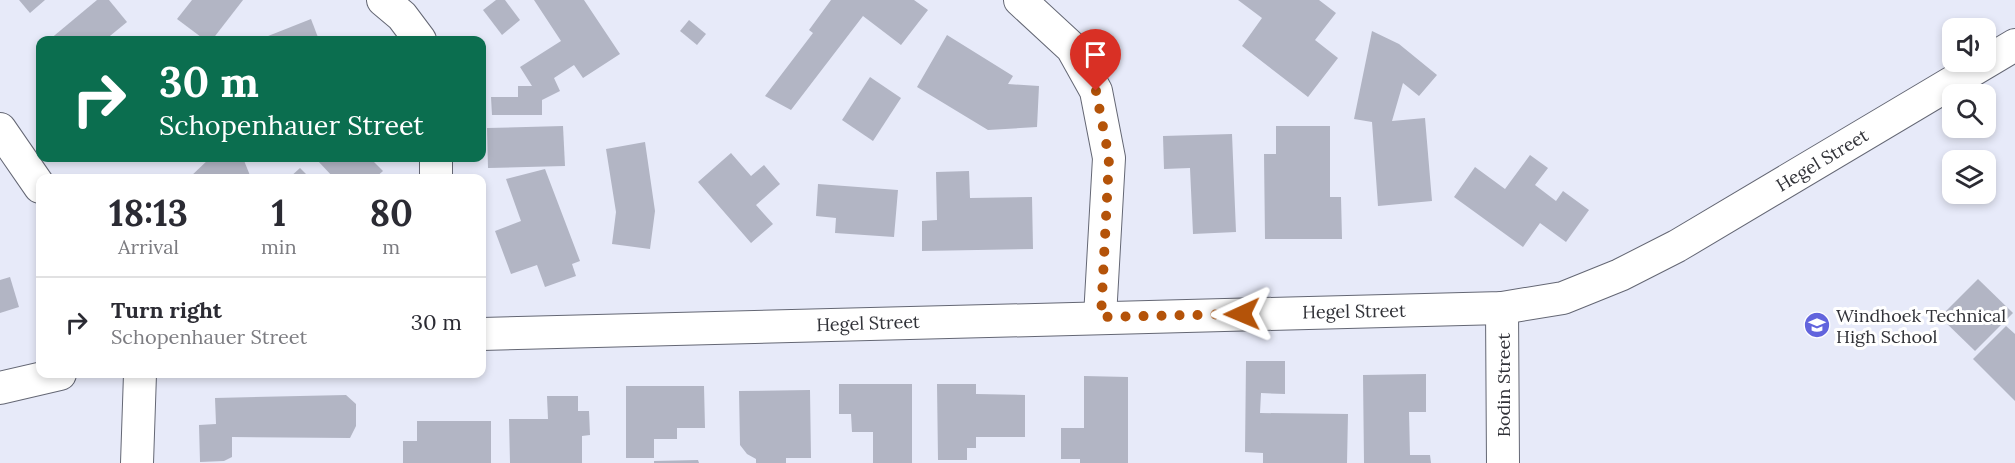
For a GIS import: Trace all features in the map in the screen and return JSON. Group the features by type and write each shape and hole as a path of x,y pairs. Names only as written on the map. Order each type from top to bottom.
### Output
{"street":[{"path":"383,0 402,16 417,36"},
{"path":"1020,0 1072,48 1096,91 1109,158 1101,317"},
{"name":"Hegel Street","path":"486,334 1502,308 1563,298 1620,275 1677,246 2015,45"},
{"path":"0,129 36,181"},
{"name":"Bodin Street","path":"1502,308 1503,463"},
{"path":"0,388 43,378"},
{"path":"137,463 140,378"}],"building":[{"path":"19,0 45,0 30,13"},
{"path":"97,0 109,0 127,22 110,36 54,36"},
{"path":"192,0 243,0 215,36 200,36 177,19"},
{"path":"496,0 505,0 520,20 502,35 483,10"},
{"path":"534,0 584,0 620,54 583,78 574,65 554,78 560,91 542,100 542,115 492,115 491,97 518,97 518,86 532,86 520,67 561,41"},
{"path":"831,0 914,0 928,10 901,45 863,16 791,110 765,96 813,33 809,30"},
{"path":"1238,0 1319,0 1336,13 1315,40 1338,58 1308,97 1242,46 1262,18"},
{"path":"311,19 317,36 268,36"},
{"path":"689,20 706,34 697,45 680,31"},
{"path":"1372,31 1399,44 1437,75 1419,96 1403,83 1392,121 1425,118 1432,201 1378,206 1372,122 1354,119"},
{"path":"947,35 1013,76 1008,84 1039,86 1037,127 988,130 917,87"},
{"path":"870,77 901,98 873,141 842,120"},
{"path":"563,126 565,166 488,168 487,128"},
{"path":"1276,126 1330,126 1330,197 1341,197 1342,239 1265,239 1264,154 1276,154"},
{"path":"1232,134 1236,232 1193,234 1190,168 1164,169 1163,136"},
{"path":"645,142 655,211 650,249 612,244 616,212 606,149"},
{"path":"731,153 751,176 764,165 780,184 756,205 773,224 751,243 698,182"},
{"path":"1530,155 1548,168 1535,185 1556,201 1563,191 1589,210 1566,242 1540,223 1523,247 1454,197 1475,167 1505,189"},
{"path":"206,162 245,162 249,174 193,174"},
{"path":"319,162 374,162 383,171 380,174 330,174"},
{"path":"300,168 306,174 293,174"},
{"path":"545,169 580,261 572,264 576,276 545,287 537,265 511,274 495,231 521,221 506,179"},
{"path":"969,171 970,198 1032,197 1033,249 922,251 922,221 937,220 936,172"},
{"path":"818,184 898,190 894,237 835,233 836,218 816,216"},
{"path":"10,277 19,307 0,313 0,280"},
{"path":"1978,279 2013,313 1975,351 1940,317"},
{"path":"2006,326 2015,334 2015,401 1973,359"},
{"path":"1246,361 1285,361 1285,394 1261,393 1260,413 1348,414 1347,463 1263,463 1263,453 1245,452"},
{"path":"1426,374 1426,412 1409,412 1410,455 1430,455 1431,463 1364,463 1363,375"},
{"path":"1084,376 1128,377 1128,463 1080,463 1080,459 1061,459 1061,428 1084,428"},
{"path":"839,384 912,384 912,463 873,463 873,432 852,432 851,414 839,414"},
{"path":"937,384 976,384 976,394 1025,395 1025,437 976,437 976,448 967,448 967,460 938,460"},
{"path":"626,386 704,386 705,428 677,428 677,439 654,439 654,458 626,458"},
{"path":"810,390 811,458 786,458 786,463 756,463 756,459 747,454 740,445 739,391"},
{"path":"346,395 356,404 356,426 350,438 232,437 232,457 224,461 200,462 199,425 216,424 215,398"},
{"path":"547,396 578,396 578,411 589,411 590,435 582,436 582,463 510,463 509,419 548,419"},
{"path":"417,421 491,421 491,463 403,463 403,441 417,441"},
{"path":"698,460 699,463 654,463 654,461"}],"place":[{"name":"Windhoek Technical High School","path":"1817,325"}],"route":[{"path":"1096,91 1109,158 1101,317 1242,314"}]}
